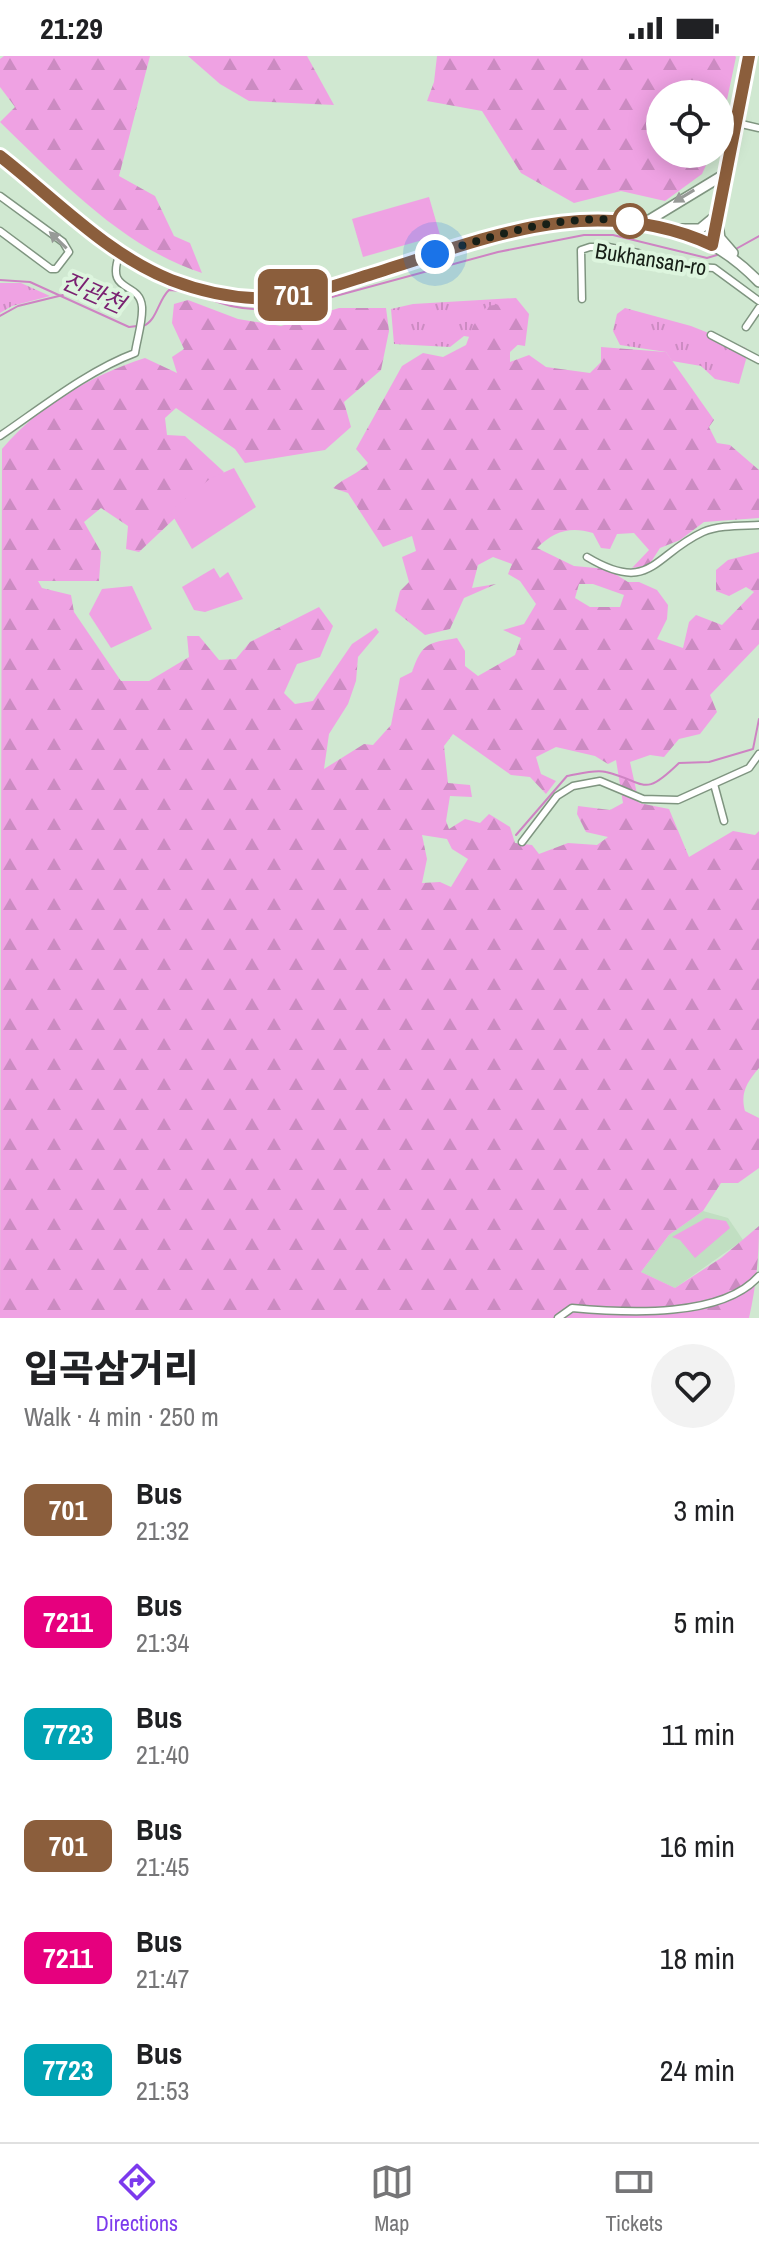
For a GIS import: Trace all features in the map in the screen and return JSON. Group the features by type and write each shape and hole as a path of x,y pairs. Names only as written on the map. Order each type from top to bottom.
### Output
{"main road":[{"name":"Bukhansan-ro","path":"712,245 725,174 743,125 749,56"},
{"path":"0,156 120,253 149,270 208,291 239,297 281,298 545,224 587,220 645,222 673,228 700,229 717,215 723,244 759,282"},
{"path":"645,222 725,174"},
{"path":"673,228 712,245 742,266"}],"street":[{"path":"743,125 759,128"},
{"path":"0,196 63,242 69,252 56,269 51,269 0,231"},
{"name":"Bukhansan-ro","path":"582,299 581,250 590,247 638,253 661,265 714,268 759,301"},
{"path":"0,436 42,404 99,373 108,363 135,353 142,306 139,298 117,282 114,270 120,253"},
{"path":"746,327 759,308"},
{"path":"711,335 759,360"},
{"path":"587,557 606,568 647,571 703,532 759,525"},
{"path":"522,842 548,806 573,786 600,781 643,799 678,800 749,768 759,754"},
{"path":"714,784 724,821"},
{"path":"558,1318 572,1308 637,1315 715,1307 734,1301 759,1276"}],"shaded area":[{"path":"703,1211 728,1218 743,1240 675,1288 641,1272 669,1235"}],"green space":[{"path":"4,56 150,56 119,176 155,196 174,236 190,243 202,273 173,261 118,229 69,188 0,122 15,107 0,87 0,59"},
{"path":"188,56 307,56 334,105 249,101 220,84"},
{"path":"437,56 736,57 731,80 646,80 646,168 705,168 702,174 665,201 621,191 574,203 521,173 482,111 427,101 434,82"},
{"path":"429,197 440,235 363,257 352,219"},
{"path":"0,283 21,283 50,296 12,306 0,313"},
{"path":"516,298 529,314 525,346 464,336 450,347 394,344 391,309 413,304"},
{"path":"188,300 238,319 281,326 339,308 386,308 389,331 381,370 344,402 351,427 325,450 245,463 235,449 176,408 165,418 167,435 185,436 224,472 139,552 126,549 128,526 101,508 84,522 101,552 99,581 38,581 42,588 71,595 74,612 121,681 149,681 189,657 187,636 199,636 219,660 236,659 250,642 319,607 333,626 320,657 297,664 284,693 295,704 313,701 352,644 376,628 379,632 358,657 356,681 348,704 329,734 324,769 364,744 373,745 391,725 400,678 412,672 419,655 427,646 457,638 465,651 465,666 478,676 515,655 521,638 503,630 524,624 536,604 520,581 508,574 512,564 493,557 478,565 472,588 496,584 464,598 450,629 425,635 395,611 400,591 409,582 402,557 416,551 412,536 383,547 348,493 333,488 368,463 356,449 402,366 423,353 443,357 466,345 473,326 487,306 509,303 526,315 523,340 510,352 510,362 529,355 546,367 590,373 601,362 601,347 666,352 714,420 709,427 717,443 730,445 759,470 759,518 704,522 680,540 660,548 649,565 632,568 649,550 634,533 617,534 610,549 601,548 593,533 570,530 556,534 537,548 574,566 607,569 628,582 639,582 657,590 668,605 667,619 657,639 683,648 689,622 696,615 722,625 754,592 746,587 729,596 716,591 716,570 728,560 759,552 759,644 710,695 717,712 700,734 679,739 664,757 650,755 630,762 639,803 669,809 689,857 733,831 755,835 759,831 759,1068 748,1083 743,1099 745,1111 759,1118 759,1168 738,1183 721,1183 703,1211 669,1235 641,1272 675,1288 721,1258 759,1226 757,1272 749,1318 0,1318 2,449 50,405 106,373 145,358 177,373 172,357 184,349 172,323 174,304","holes":["579,584 593,584 624,595 620,607 590,607 575,598","453,734 511,775 530,777 546,794 556,781 541,774 536,757 556,747 595,756 608,764 616,760 623,803 610,810 578,806 577,814 586,832 608,837 597,845 568,843 539,854 532,845 515,843 510,827 489,814 480,823 465,819 449,829 446,821 450,796 472,797 470,785 448,783 444,746","422,835 447,839 452,849 468,859 451,887 440,882 422,883 427,859"]},
{"path":"625,308 691,326 746,348 747,356 739,384 715,379 701,366 672,361 666,352 620,345 613,331 617,314"},
{"path":"234,468 256,507 192,549 170,511 211,478"},
{"path":"214,568 220,578 228,572 243,599 205,612 194,610 182,587"},
{"path":"132,586 152,629 111,648 89,614 102,589"},
{"path":"706,1218 726,1221 730,1228 695,1258 680,1240 672,1237"}],"waterway":[{"name":"진관천","path":"143,326 151,320 169,290 247,309 295,307 498,252 584,235 613,235 707,258 720,254"},
{"name":"진관천","path":"734,250 759,236"},
{"name":"진관천","path":"0,280 30,282 129,327 137,326"},
{"path":"0,316 18,306 63,295"},
{"path":"516,835 567,776 602,771 644,785 650,784 679,763 709,762 753,749 759,719"}],"bus line":[{"name":"701","path":"0,156 131,260 173,280 239,297 281,298 356,279 474,242 564,221 617,219 645,222 673,228 712,245 749,56"}],"route":[{"path":"435,254 545,224 587,220 630,221"}]}
